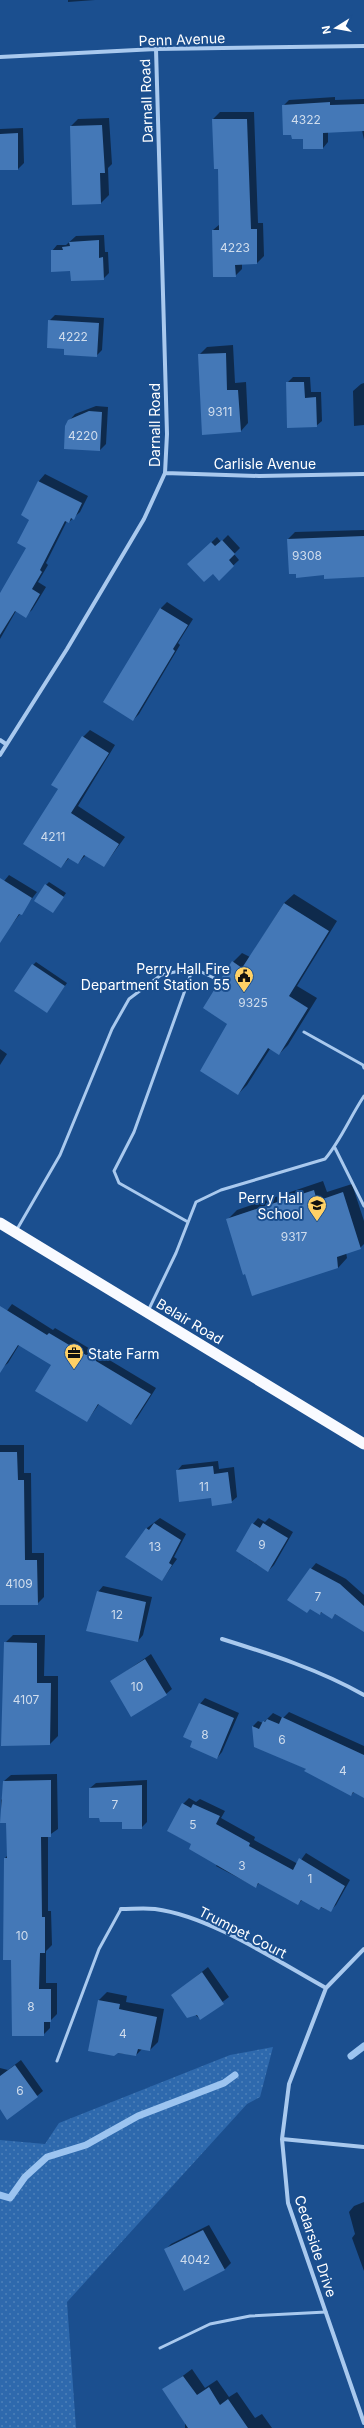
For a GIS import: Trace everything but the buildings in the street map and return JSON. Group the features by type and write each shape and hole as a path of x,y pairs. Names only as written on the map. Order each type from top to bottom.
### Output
{"highway":[{"name":"Belair Road","path":"0,1223 364,1444"}],"street":[{"name":"Penn Avenue","path":"0,57 156,50 364,46"},
{"name":"Darnall Road","path":"0,755 67,649 144,519 165,473 167,434 156,50"},
{"name":"Carlisle Avenue","path":"165,473 259,476 364,474"},
{"path":"0,740 6,744"},
{"path":"222,1639 269,1653 326,1676 364,1695"},
{"name":"Trumpet Court","path":"121,1909 154,1909 184,1916 212,1926 326,1988"},
{"name":"Cedarside Drive","path":"364,1949 326,1988 289,2084 282,2139 288,2203 364,2423"},
{"path":"282,2139 364,2147"}],"lane":[{"path":"188,1222 119,1183 114,1171 134,1132 193,968"},
{"path":"15,1233 60,1155 112,1029 129,999 161,975 193,968 214,978"},
{"path":"304,1032 363,1064 364,1068"},
{"path":"147,1313 176,1254 196,1202 221,1190 325,1159 335,1148 349,1118 364,1096"},
{"path":"335,1148 364,1206"},
{"path":"57,2061 99,1948 121,1909"},
{"path":"160,2348 210,2324 250,2316 326,2312"}],"shaded area":[{"path":"273,2047 260,2097 247,2104 67,2302 76,2428 0,2428 0,2140 45,2144 59,2123 230,2055"}],"waterway":[{"path":"351,2056 364,2046"},
{"path":"0,2195 10,2198 25,2177 47,2157 86,2145 138,2116 224,2083 235,2075"}],"place":[{"name":"Perry Hall Fire Department Station 55","path":"244,993"},
{"name":"Perry Hall School","path":"317,1222"},
{"name":"State Farm","path":"74,1370"}]}
